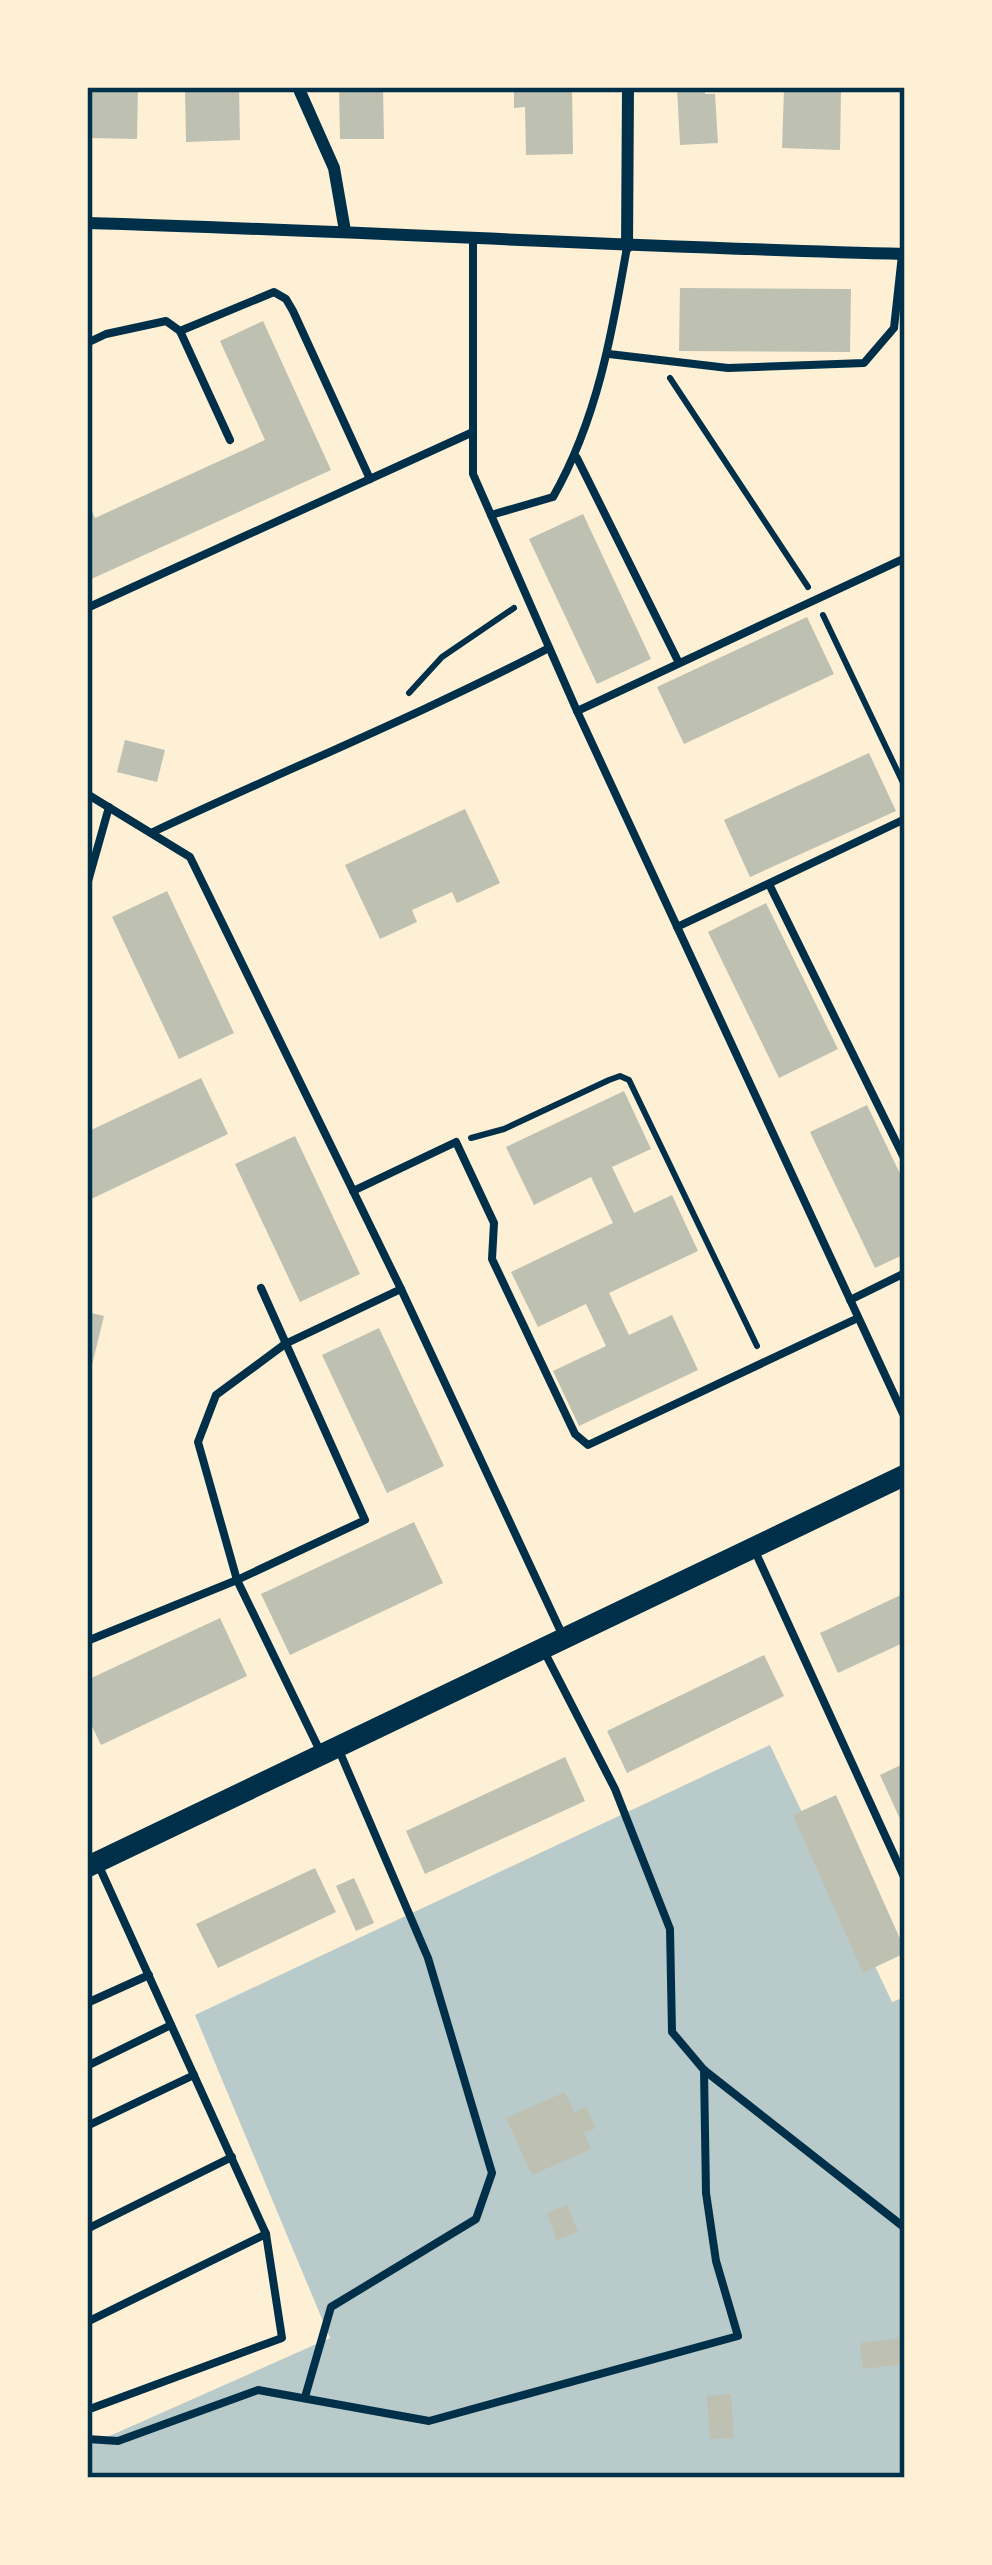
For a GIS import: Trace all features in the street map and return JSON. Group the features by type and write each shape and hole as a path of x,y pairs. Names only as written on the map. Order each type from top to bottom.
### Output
{"main road":[{"path":"92,1865 905,1475"}],"street":[{"path":"298,87 334,168 345,231"},
{"path":"627,247 628,87"},
{"path":"87,223 903,254"}],"lane":[{"path":"473,238 473,474 577,711 905,1418"},
{"path":"490,515 553,497 576,457 608,354 627,247"},
{"path":"608,354 728,368 864,363 894,328 903,254"},
{"path":"180,331 259,295 274,292 286,298 370,478"},
{"path":"87,343 166,321 180,331 230,440"},
{"path":"87,608 473,432"},
{"path":"576,457 680,663"},
{"path":"577,711 905,557"},
{"path":"152,833 461,694 549,648"},
{"path":"87,794 190,857 401,1288 564,1638"},
{"path":"87,885 109,807"},
{"path":"677,927 904,822"},
{"path":"769,884 905,1160"},
{"path":"353,1191 456,1142 494,1223 492,1259 579,1442 588,1445 858,1318"},
{"path":"850,1300 905,1273"},
{"path":"87,1641 236,1580 364,1520 261,1288"},
{"path":"304,2398 332,2307 476,2219 492,2174 428,1958 329,1751 236,1580 198,1442 216,1395 285,1344 401,1288"},
{"path":"753,1548 905,1880"},
{"path":"543,1649 615,1789 670,1929 672,2032 704,2070 905,2228"},
{"path":"87,2410 282,2338 266,2234 148,1975 92,1865"},
{"path":"87,2003 148,1975"},
{"path":"87,2066 171,2025"},
{"path":"87,2439 118,2441 258,2390 429,2421 738,2336 716,2261 706,2193 704,2070"},
{"path":"87,2126 194,2075"},
{"path":"87,2229 232,2157"},
{"path":"87,2322 266,2234"}],"path":[{"path":"658,360 815,599 905,787"},
{"path":"374,731 442,657 527,599"},
{"path":"456,1142 503,1129 620,1076 629,1080 765,1363"}],"shaded area":[{"path":"770,1745 892,2002 905,1997 905,2478 87,2478 87,2446 330,2338 195,2015"}],"building":[{"path":"91,87 138,87 137,139 90,138"},
{"path":"239,87 240,140 186,142 185,88"},
{"path":"339,87 383,87 384,139 340,139"},
{"path":"514,87 572,87 573,154 526,155 525,107 514,108"},
{"path":"677,87 704,87 705,94 715,94 718,143 680,145"},
{"path":"784,90 841,92 840,150 782,148"},
{"path":"680,288 851,289 850,352 679,351"},
{"path":"263,321 331,470 87,581 87,500 95,518 265,440 220,341"},
{"path":"583,514 651,659 597,684 529,539"},
{"path":"807,617 834,674 684,744 657,687"},
{"path":"125,740 165,750 157,782 117,772"},
{"path":"869,753 896,811 750,877 724,820"},
{"path":"465,809 500,883 457,903 452,892 412,910 417,922 380,939 345,865"},
{"path":"167,891 234,1033 179,1059 112,917"},
{"path":"766,903 838,1049 779,1078 708,932"},
{"path":"201,1078 228,1134 87,1201 87,1132"},
{"path":"624,1091 651,1149 612,1167 634,1213 672,1195 698,1251 609,1293 629,1335 672,1315 698,1370 579,1426 553,1371 606,1346 586,1304 538,1327 511,1272 613,1223 591,1177 534,1205 506,1147"},
{"path":"867,1105 905,1184 905,1254 875,1268 810,1132"},
{"path":"295,1136 360,1274 300,1302 235,1164"},
{"path":"87,1312 104,1316 89,1377 87,1377"},
{"path":"379,1328 444,1466 387,1493 322,1355"},
{"path":"414,1522 443,1583 290,1655 261,1594"},
{"path":"905,1593 905,1642 838,1673 820,1633"},
{"path":"220,1618 247,1676 101,1745 87,1716 87,1680"},
{"path":"764,1655 784,1696 627,1773 607,1731"},
{"path":"565,1757 585,1801 425,1874 406,1831"},
{"path":"905,1763 905,1830 880,1775"},
{"path":"836,1795 905,1950 863,1973 793,1815"},
{"path":"315,1868 336,1912 218,1968 196,1924"},
{"path":"354,1878 374,1923 356,1931 336,1886"},
{"path":"565,2092 574,2112 586,2107 596,2128 584,2133 591,2149 532,2175 506,2118"},
{"path":"567,2205 578,2232 557,2240 547,2213"},
{"path":"902,2338 905,2364 863,2369 860,2343"},
{"path":"731,2394 734,2438 710,2439 707,2396"}]}
